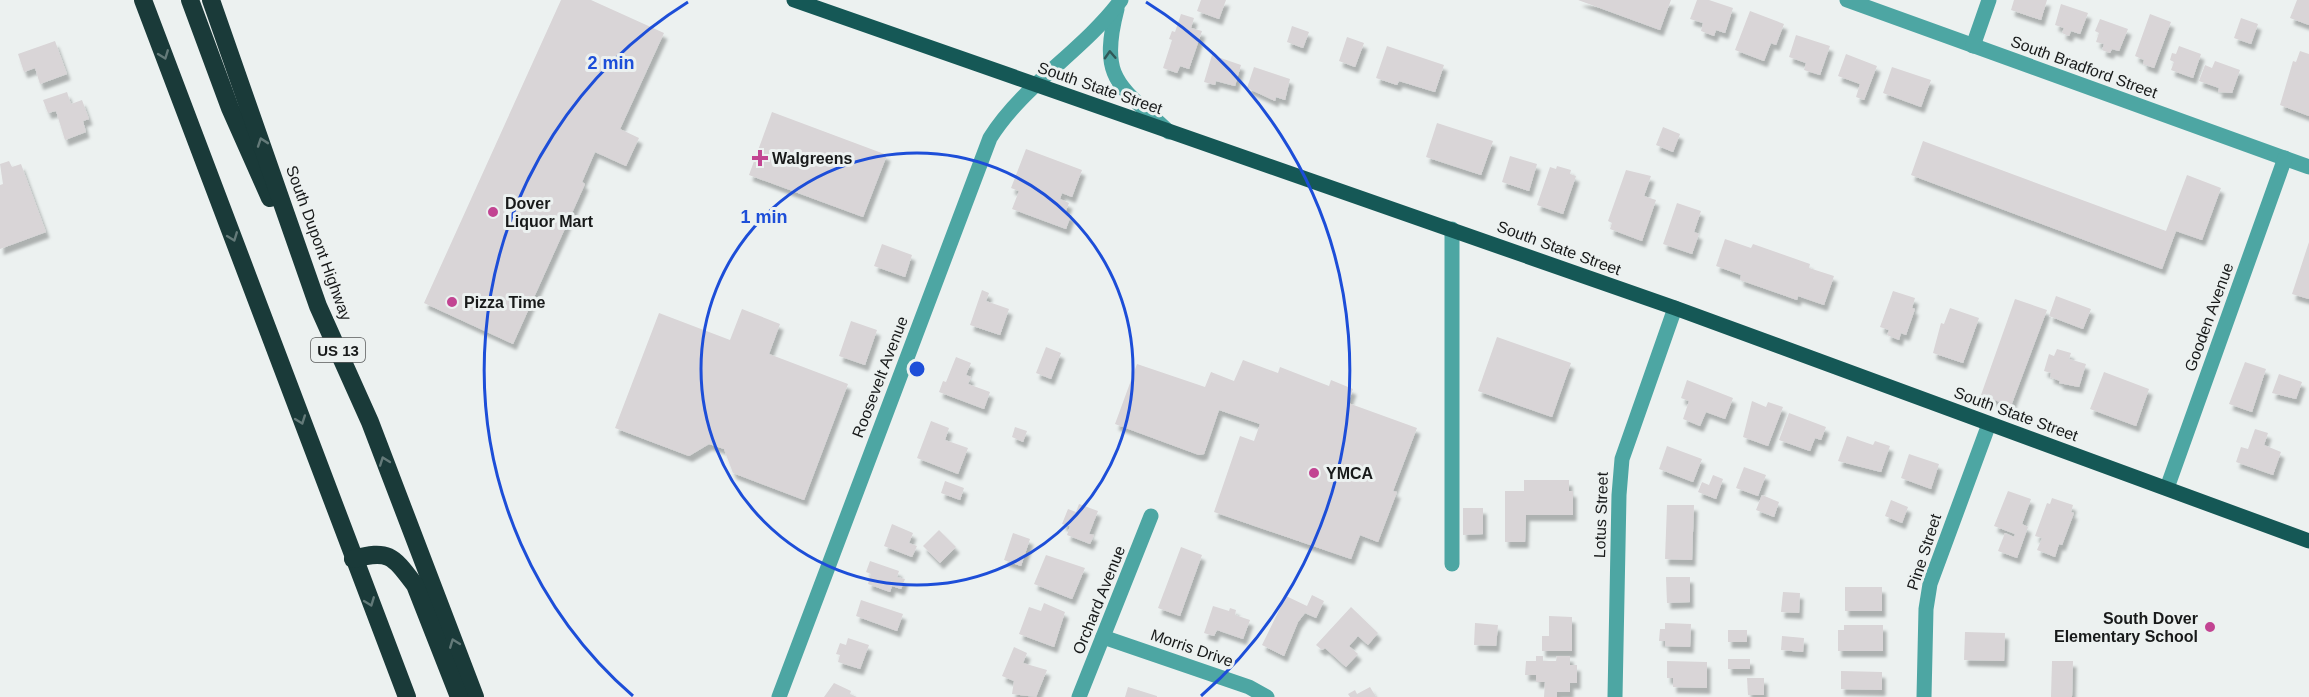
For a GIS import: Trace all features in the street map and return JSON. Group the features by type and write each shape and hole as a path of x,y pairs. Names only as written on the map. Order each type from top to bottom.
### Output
{"highway":[{"path":"143,0 407,697"},
{"path":"190,0 230,108 318,306"},
{"name":"South Dupont Highway","path":"211,0 318,306 370,422 476,697"},
{"path":"217,0 228,44"},
{"path":"353,559 376,553 387,556 403,569 415,585 459,697"}],"main road":[{"name":"South State Street","path":"794,0 1675,308 2309,540"}],"street":[{"name":"South Bradford Street","path":"1847,0 2309,167"},
{"path":"1973,46 1989,0"},
{"name":"Roosevelt Avenue","path":"779,697 986,147 1004,115 1120,2"},
{"path":"1120,2 1110,34 1109,60 1112,70 1119,84 1169,132"},
{"name":"Gooden Avenue","path":"2167,488 2284,158"},
{"path":"1452,229 1452,564"},
{"name":"Lotus Street","path":"1615,697 1619,495 1622,459 1675,308"},
{"name":"Pine Street","path":"1924,697 1926,609 1930,584 1989,423"},
{"name":"Orchard Avenue","path":"1079,697 1151,516"},
{"name":"Morris Drive","path":"1103,637 1248,687 1267,697"}],"building":[{"path":"561,0 591,0 664,33 620,129 639,138 626,166 595,152 582,182 585,184 513,344 424,303"},
{"path":"1201,0 1226,0 1219,19 1197,11"},
{"path":"1578,0 1671,0 1660,30"},
{"path":"1697,0 1709,0 1733,8 1725,33 1716,30 1714,36 1701,31 1703,23 1690,19"},
{"path":"2014,0 2047,0 2041,20 2011,10"},
{"path":"2297,0 2309,0 2309,25 2290,18"},
{"path":"2061,4 2088,13 2080,34 2071,31 2069,36 2062,33 2064,28 2055,25"},
{"path":"1750,11 1784,24 1776,45 1771,43 1764,61 1735,50"},
{"path":"1181,14 1194,18 1191,28 1202,31 1189,69 1180,66 1177,73 1163,68 1172,40 1169,39 1172,31 1175,32"},
{"path":"2150,14 2171,22 2154,68 2143,64 2144,60 2135,56"},
{"path":"2241,18 2258,24 2251,44 2234,38"},
{"path":"2100,19 2128,29 2119,51 2112,49 2110,53 2102,50 2104,44 2096,42 2099,33 2095,31"},
{"path":"1292,26 1309,32 1303,48 1287,42"},
{"path":"1796,35 1830,46 1820,75 1804,70 1806,63 1789,57"},
{"path":"1347,37 1364,43 1355,67 1339,61"},
{"path":"55,41 67,74 40,84 35,68 24,72 18,54"},
{"path":"1387,46 1444,65 1435,92 1399,81 1397,85 1376,78"},
{"path":"2179,46 2201,54 2193,78 2171,70 2174,62 2170,60 2172,53 2176,54"},
{"path":"2300,51 2309,54 2309,116 2280,105 2293,61 2296,62"},
{"path":"1846,54 1877,66 1864,100 1856,97 1860,84 1838,76"},
{"path":"1212,55 1241,65 1235,86 1216,81 1215,85 1204,82"},
{"path":"2215,61 2240,70 2232,93 2218,92 2219,88 2199,81 2205,65 2212,68"},
{"path":"1254,67 1290,79 1285,100 1276,97 1275,101 1247,88"},
{"path":"1892,67 1931,80 1921,107 1883,93"},
{"path":"67,92 71,104 82,100 89,119 83,121 86,132 65,140 56,111 48,113 43,100"},
{"name":"Walgreens","path":"772,112 887,155 863,217 749,175"},
{"path":"1437,123 1493,141 1481,175 1426,157"},
{"path":"1663,127 1680,134 1673,152 1656,145"},
{"path":"1923,141 2166,231 2187,175 2221,188 2202,240 2176,231 2162,269 1911,175"},
{"path":"1026,149 1082,170 1072,197 1062,193 1060,199 1069,203 1065,213 1071,215 1066,229 1012,209 1019,191 1011,188"},
{"path":"1510,156 1537,164 1529,191 1502,182"},
{"path":"9,161 12,167 21,164 46,232 0,249 0,185 3,184 0,164"},
{"path":"1557,166 1571,170 1570,174 1576,176 1563,214 1537,205 1550,167 1556,169"},
{"path":"1626,170 1651,176 1644,196 1656,200 1642,241 1610,229 1612,223 1608,221"},
{"path":"1677,203 1701,211 1694,232 1699,234 1692,254 1663,244"},
{"path":"1725,239 1751,248 1753,244 1810,264 1809,268 1834,276 1824,305 1798,296 1797,300 1740,280 1741,275 1716,266"},
{"path":"2309,242 2309,299 2292,294"},
{"path":"882,244 912,255 905,277 874,266"},
{"path":"982,290 989,293 986,301 1009,309 1000,335 970,325"},
{"path":"1893,291 1915,298 1912,308 1915,309 1906,335 1901,333 1899,340 1887,335 1889,330 1880,327"},
{"path":"2056,296 2091,309 2083,329 2049,316"},
{"path":"2015,299 2047,310 2011,406 1981,395"},
{"path":"1950,308 1979,318 1963,363 1933,353 1941,323 1944,324"},
{"path":"742,309 780,324 769,354 848,384 804,500 733,473 724,449 709,444 689,456 615,428 659,313 730,340"},
{"path":"851,321 877,330 865,365 839,356"},
{"path":"1497,337 1571,363 1552,417 1478,391"},
{"path":"1046,347 1061,353 1051,379 1036,373"},
{"path":"2057,349 2071,353 2069,359 2086,364 2079,387 2059,383 2060,381 2050,377 2051,373 2044,371 2049,354 2054,356"},
{"path":"956,357 971,363 966,375 971,377 968,384 990,392 984,409 939,392 943,381 946,382"},
{"name":"YMCA","path":"1243,360 1278,373 1280,367 1329,386 1331,380 1353,389 1348,403 1417,428 1393,491 1397,492 1378,542 1360,535 1351,559 1214,512 1240,436 1254,441 1260,424 1219,410 1204,454 1199,455 1115,424 1137,364 1205,387 1211,372 1234,381"},
{"path":"2245,362 2266,369 2252,412 2229,404"},
{"path":"2104,372 2149,389 2136,426 2090,409"},
{"path":"2279,374 2302,382 2296,399 2272,393"},
{"path":"1687,380 1733,398 1725,419 1706,412 1700,426 1683,419 1689,401 1681,398"},
{"path":"1752,401 1766,407 1768,402 1783,407 1768,446 1743,437"},
{"path":"1789,413 1826,427 1821,440 1815,438 1810,451 1779,440"},
{"path":"931,421 949,428 945,440 968,448 958,474 917,458"},
{"path":"1015,427 1027,431 1023,442 1012,437"},
{"path":"2255,429 2268,433 2264,445 2281,452 2273,475 2236,462 2241,447 2248,449"},
{"path":"1847,436 1873,445 1875,441 1890,446 1881,472 1838,461"},
{"path":"1667,446 1702,459 1693,482 1659,469"},
{"path":"1909,454 1939,464 1931,489 1901,478"},
{"path":"1744,467 1766,475 1758,496 1736,488"},
{"path":"1713,475 1723,479 1716,499 1698,492 1702,482 1709,485"},
{"path":"1524,480 1569,480 1569,491 1573,491 1573,515 1526,515 1525,542 1505,542 1505,491 1524,491"},
{"path":"945,481 964,488 960,500 941,493"},
{"path":"2008,491 2031,499 2022,524 2028,527 2017,558 1998,551 2005,533 2014,537 2015,534 1994,526"},
{"path":"1762,495 1779,502 1774,517 1756,510"},
{"path":"2052,498 2073,505 2071,512 2074,513 2055,557 2037,550 2042,538 2035,536 2047,503 2050,504"},
{"path":"1891,500 1908,507 1902,523 1885,516"},
{"path":"1079,504 1098,511 1089,534 1094,535 1090,544 1067,535 1070,526 1062,524 1068,509 1076,512"},
{"path":"1667,505 1694,505 1692,560 1665,559"},
{"path":"1463,508 1483,508 1483,534 1463,535"},
{"path":"892,524 913,533 909,543 917,546 912,557 884,546"},
{"path":"939,530 956,547 940,563 923,546"},
{"path":"1013,533 1030,539 1021,566 1004,560"},
{"path":"1181,547 1202,555 1180,616 1158,608"},
{"path":"1046,555 1085,568 1072,599 1034,584"},
{"path":"870,561 899,571 897,577 905,579 901,589 892,586 890,592 868,584 871,574 866,572"},
{"path":"1666,577 1690,577 1690,602 1667,603"},
{"path":"1845,587 1882,587 1882,611 1845,611"},
{"path":"1783,592 1800,593 1799,613 1781,612"},
{"path":"1312,595 1324,601 1316,618 1305,613 1298,622 1284,656 1262,645 1286,596 1307,606"},
{"path":"861,600 903,614 897,631 856,616"},
{"path":"1044,603 1065,612 1054,647 1019,634 1029,607 1041,611"},
{"path":"1213,606 1229,611 1230,608 1236,610 1235,615 1250,620 1243,639 1217,630 1214,636 1204,633"},
{"path":"1351,607 1378,633 1368,645 1358,636 1349,646 1358,654 1346,667 1325,648 1322,650 1316,645"},
{"path":"1549,616 1572,617 1572,651 1542,651 1542,636 1549,636"},
{"path":"1475,623 1498,625 1496,646 1474,645"},
{"path":"1665,623 1691,624 1690,647 1665,646 1665,641 1659,641 1660,629 1665,629"},
{"path":"1844,625 1883,625 1883,651 1838,651 1838,630 1844,630"},
{"path":"1728,630 1747,630 1747,642 1728,642"},
{"path":"1965,632 2005,633 2004,661 1964,660"},
{"path":"1782,636 1804,638 1803,652 1781,650"},
{"path":"848,638 869,645 860,669 838,662 840,655 836,654 840,643 846,645"},
{"path":"1014,647 1027,653 1023,663 1047,670 1036,697 1012,694 1014,681 1002,676"},
{"path":"1536,656 1543,656 1543,661 1556,661 1557,656 1570,656 1570,665 1577,665 1577,683 1570,683 1570,692 1557,692 1557,697 1544,697 1545,682 1536,682 1536,675 1525,675 1526,661 1536,661"},
{"path":"1728,659 1750,659 1750,669 1728,669"},
{"path":"1667,661 1707,662 1707,688 1673,687 1673,678 1667,678"},
{"path":"2052,661 2073,661 2072,697 2051,697"},
{"path":"1841,671 1882,672 1882,690 1841,689"},
{"path":"1747,678 1764,678 1764,695 1748,695"},
{"path":"834,683 851,691 850,694 857,697 824,697"},
{"path":"1128,687 1157,696 1157,697 1125,697"},
{"path":"1370,687 1376,697 1350,697 1348,694 1355,690 1357,694"}],"place":[{"name":"Walgreens","path":"760,158"},
{"name":"Dover Liquor Mart","path":"493,212"},
{"name":"Pizza Time","path":"452,302"},
{"name":"YMCA","path":"1314,473"},
{"name":"South Dover Elementary School","path":"2210,627"}]}
